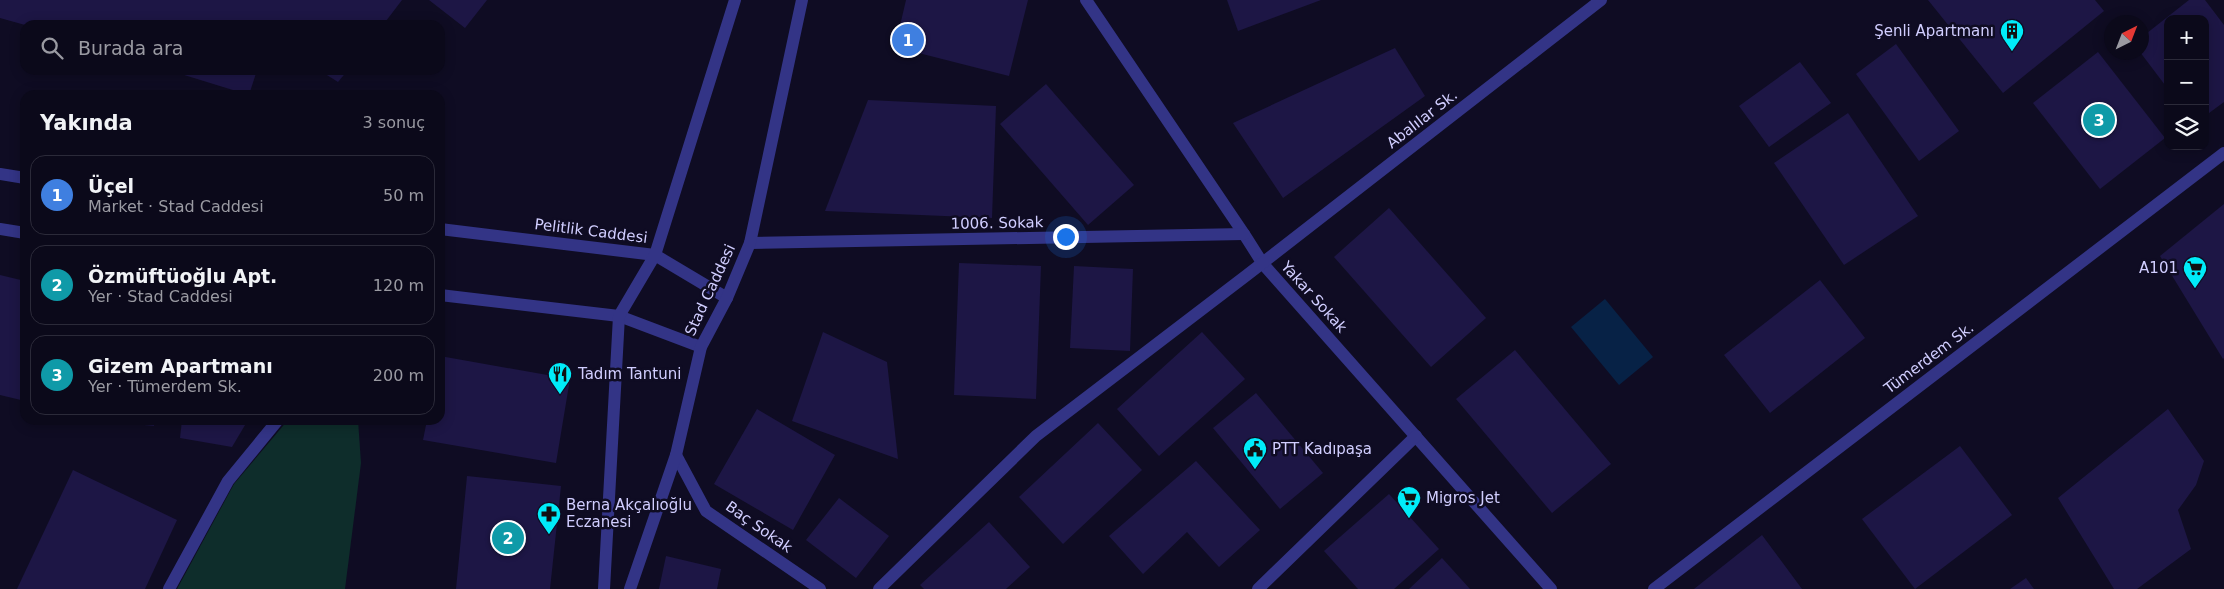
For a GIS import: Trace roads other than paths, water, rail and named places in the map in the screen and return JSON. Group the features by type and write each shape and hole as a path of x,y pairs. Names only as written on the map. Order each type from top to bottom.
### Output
{"street":[{"path":"604,589 618,316 655,255 735,0"},
{"name":"Stad Caddesi","path":"630,589 676,455 702,347 728,298 750,243 802,0"},
{"name":"Abalılar Sk.","path":"879,589 1036,436 1262,264 1600,0"},
{"name":"Yakar Sokak","path":"1090,2 1262,264 1551,589"},
{"name":"Tümerdem Sk.","path":"1654,589 2224,153"},
{"path":"0,174 20,177"},
{"path":"0,230 20,232"},
{"name":"Pelitlik Caddesi","path":"445,230 655,255 728,298"},
{"name":"1006. Sokak","path":"750,243 1244,234"},
{"path":"445,296 618,316 702,347"},
{"path":"169,589 228,481 274,425"},
{"path":"1258,589 1416,436"},
{"name":"Baç Sokak","path":"676,455 706,511 820,589"}],"water":[{"path":"1605,299 1653,357 1619,385 1571,327"}],"place":[{"name":"Üçel","path":"908,40"},
{"name":"Şenli Apartmanı","path":"2012,52"},
{"name":"Gizem Apartmanı","path":"2099,120"},
{"name":"A101","path":"2195,289"},
{"name":"Tadım Tantuni","path":"560,395"},
{"name":"PTT Kadıpaşa","path":"1255,470"},
{"name":"Migros Jet","path":"1409,519"},
{"name":"Berna Akçalıoğlu Eczanesi","path":"549,535"},
{"name":"Özmüftüoğlu Apt.","path":"508,538"}]}
